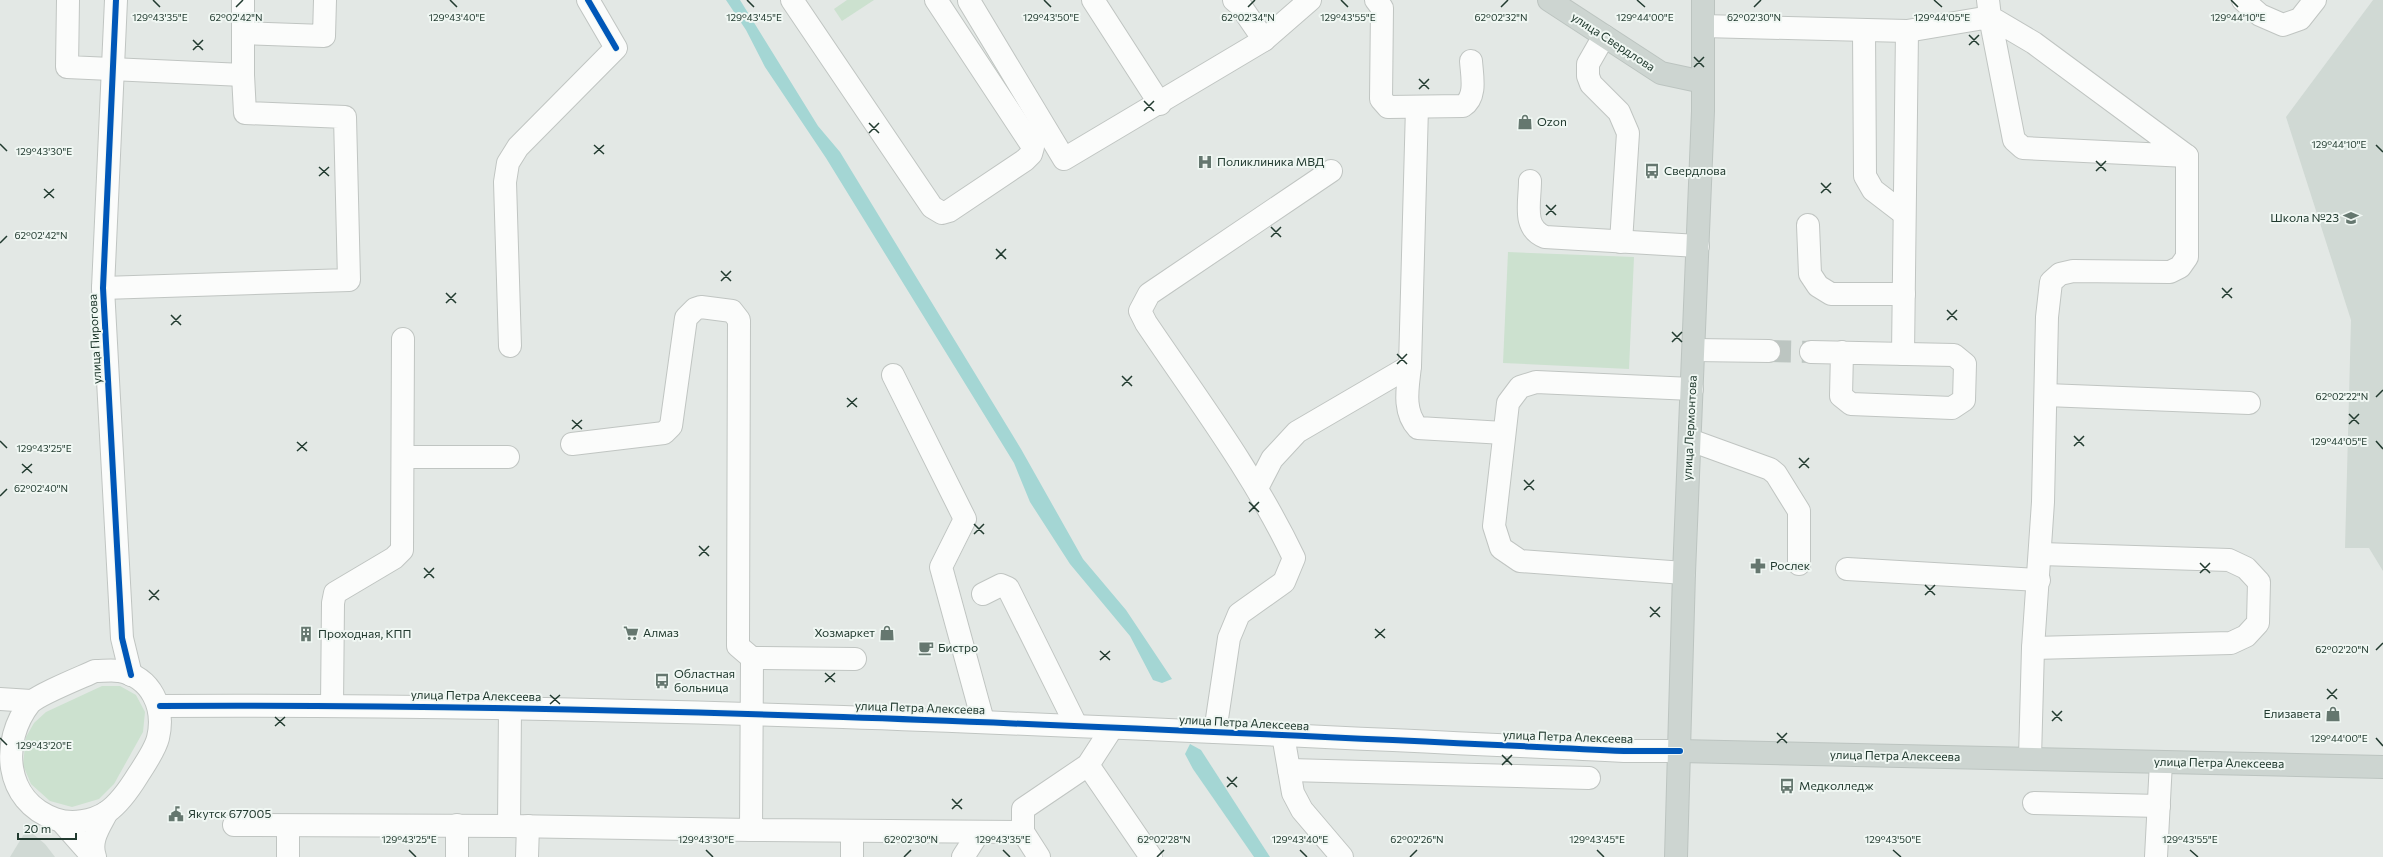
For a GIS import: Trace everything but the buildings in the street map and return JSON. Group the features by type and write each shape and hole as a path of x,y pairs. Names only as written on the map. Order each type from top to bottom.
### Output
{"main road":[{"name":"улица Свердлова","path":"1549,0 1661,73 1703,82"},
{"name":"улица Лермонтова","path":"1676,857 1684,573 1698,246 1703,82 1703,0"},
{"name":"улица Петра Алексеева","path":"1680,751 2383,767"}],"street":[{"path":"68,0 67,67 243,75"},
{"name":"улица Пирогова","path":"116,0 103,288 122,638 131,675"},
{"path":"103,288 349,280 345,117 245,113 243,75 243,0"},
{"path":"243,33 324,36 325,0"},
{"path":"510,346 505,182 508,163 518,147 616,48 588,0"},
{"path":"792,0 932,207 942,213 949,211 1025,160 1031,154 1033,147 936,0"},
{"path":"970,0 969,1 1064,159 1160,104 1264,40 1310,0"},
{"path":"1092,0 1160,104"},
{"path":"1234,0 1240,5 1264,40"},
{"path":"1376,0 1382,8 1381,99 1388,107 1463,106 1469,102 1472,95 1472,61"},
{"path":"2243,0 2260,15 2283,25 2300,19 2315,0"},
{"path":"1703,26 1864,32 1907,31 1989,8"},
{"path":"1989,8 2014,140 2018,145 2023,148 2187,156"},
{"path":"1989,8 2187,156"},
{"path":"1903,354 1903,213 1907,31"},
{"path":"1864,32 1865,176 1873,190 1903,213"},
{"path":"1604,36 1588,64 1588,76 1591,84 1619,112 1628,133 1621,242"},
{"path":"1417,107 1408,411 1412,421 1418,428 1504,433"},
{"path":"2030,758 2034,648 2041,554 2047,317 2051,282 2060,274 2073,271 2170,272 2180,267 2187,257 2187,156"},
{"path":"1215,732 1228,645 1239,614 1284,582 1294,558 1276,519 1257,488 1146,323 1140,310 1149,294 1331,171"},
{"path":"1530,181 1529,223 1537,234 1545,238 1698,246"},
{"path":"1808,225 1810,274 1818,286 1831,294 1904,294"},
{"path":"572,444 664,434 671,426 686,318 695,309 701,307 732,311 739,320 738,646 752,658 855,659"},
{"path":"332,705 333,598 339,589 394,558 402,550 404,457 403,339"},
{"path":"1694,350 1768,351"},
{"path":"1811,352 1842,352 1954,355 1959,357 1965,364 1964,400 1952,408 1851,404 1841,396 1842,352"},
{"path":"1257,488 1272,459 1297,432 1410,366"},
{"path":"893,375 965,519 941,567 983,721"},
{"path":"1684,573 1520,560 1502,548 1494,526 1508,403 1520,387 1536,382 1692,389"},
{"path":"2046,395 2249,403"},
{"path":"1690,440 1770,470 1776,474 1799,510 1799,564"},
{"path":"404,457 508,457"},
{"path":"2034,648 2231,643 2246,636 2258,623 2259,582 2246,568 2229,560 2041,554"},
{"path":"1847,569 2039,580"},
{"path":"983,594 1001,585 1008,588 1076,725"},
{"path":"108,812 88,821 62,822 38,812 15,787 4,769 12,728 31,702 95,671 113,655 122,638"},
{"path":"751,830 750,714 752,658"},
{"path":"94,857 92,850 94,838 108,812 127,792 146,763 158,738 160,706 150,689 131,675 119,671 95,671"},
{"path":"0,699 31,702"},
{"name":"улица Петра Алексеева","path":"160,706 332,705 750,714 983,721 1616,751 1680,751"},
{"path":"510,708 518,826 527,857"},
{"path":"1039,857 1023,832 1023,809 1088,765 1112,728"},
{"path":"1283,735 1293,793 1302,810 1342,857"},
{"path":"2156,857 2161,762"},
{"path":"1088,765 1151,857"},
{"path":"1289,770 1589,778"},
{"path":"2034,803 2159,806"},
{"path":"62,822 94,857"},
{"path":"234,825 457,825 751,830 1023,832"},
{"path":"457,825 457,857"},
{"path":"288,826 288,857"},
{"path":"852,831 852,857"},
{"path":"963,857 979,832"}],"shaded area":[{"name":"Школа №23","path":"2373,0 2383,0 2383,571 2369,548 2345,548 2351,320 2286,117"},
{"path":"27,829 45,844 55,857 10,857"}],"green space":[{"path":"847,0 874,0 842,21 834,9"},
{"path":"1508,252 1634,257 1629,369 1503,363"},
{"path":"102,686 120,686 136,695 145,712 143,732 114,784 99,799 72,807 50,801 31,784 23,765 26,737 34,723 46,712"}],"water":[{"path":"726,0 740,0 818,126 840,152 1021,449 1083,559 1126,610 1172,679 1162,683 1153,680 1130,636 1070,564 1030,502 1014,463 826,158 765,67 746,30"},
{"path":"1190,744 1201,750 1270,857 1254,857 1193,769 1185,754"}],"tunnel":[{"path":"1769,351 1811,352"}],"cycle path":[{"path":"116,0 103,288 122,638 131,675"},
{"path":"588,0 616,48"},
{"path":"160,706 343,706 709,713 1075,726 1624,751 1680,751"}],"place":[{"name":"Ozon","path":"1525,122"},
{"name":"Поликлиника МВД","path":"1205,162"},
{"name":"Свердлова","path":"1652,171"},
{"name":"Школа №23","path":"2351,218"},
{"name":"Рослек","path":"1758,566"},
{"name":"Алмаз","path":"631,633"},
{"name":"Хозмаркет","path":"887,633"},
{"name":"Проходная, КПП","path":"306,634"},
{"name":"Бистро","path":"926,648"},
{"name":"Областная больница","path":"662,681"},
{"name":"Елизавета","path":"2333,714"},
{"name":"Медколледж","path":"1787,786"},
{"name":"Якутск 677005","path":"176,814"}]}
